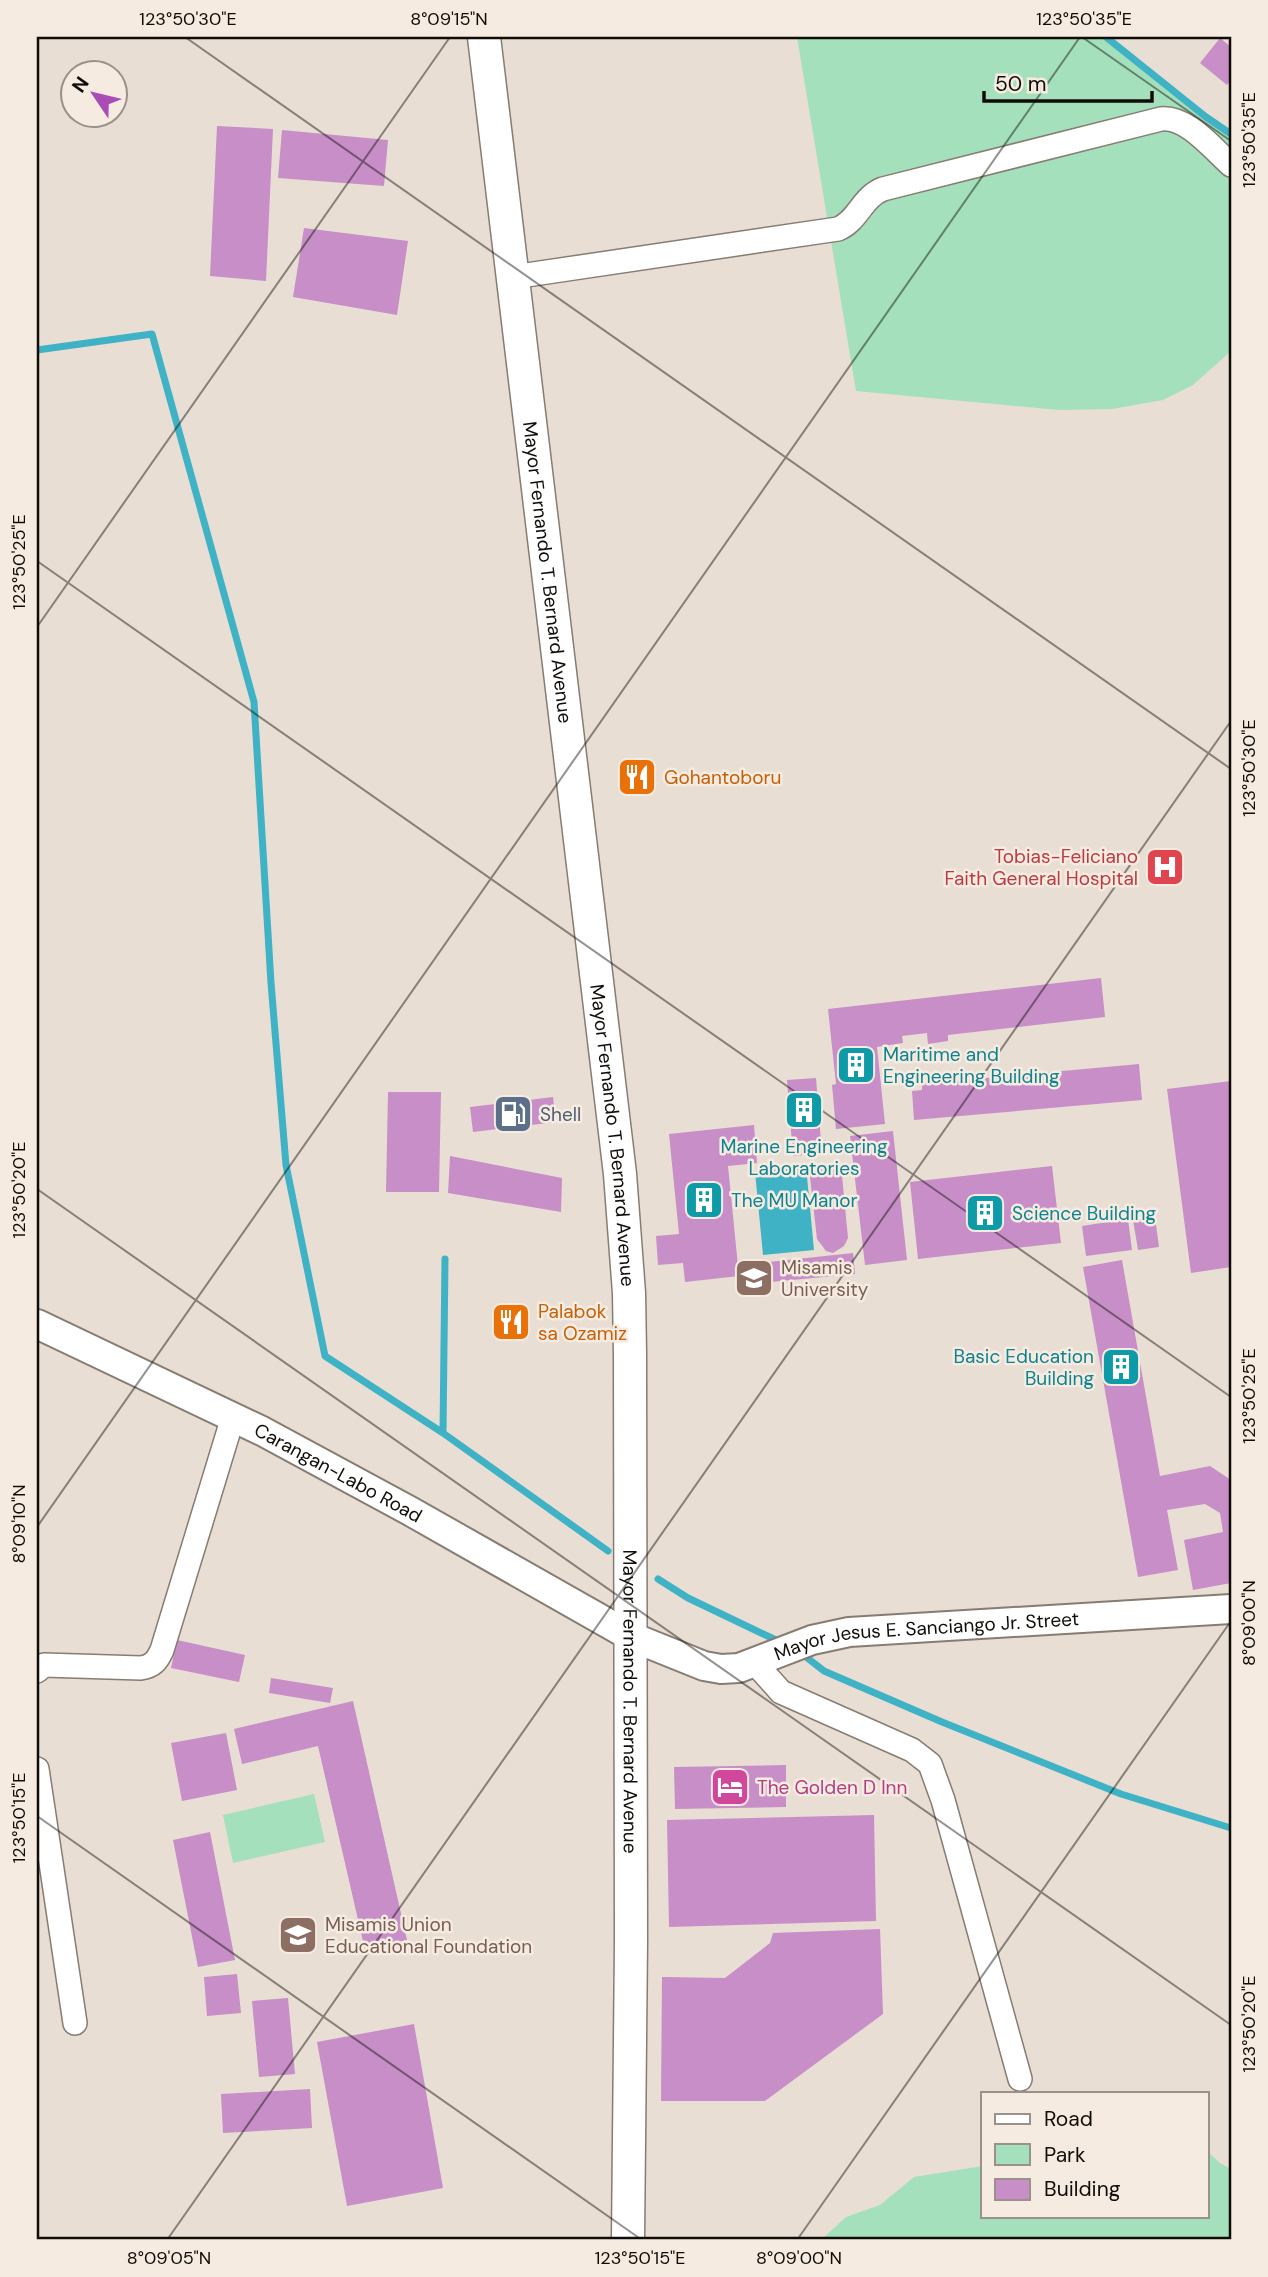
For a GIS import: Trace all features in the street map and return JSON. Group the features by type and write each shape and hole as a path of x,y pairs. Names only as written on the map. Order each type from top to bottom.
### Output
{"main road":[{"name":"Mayor Fernando T. Bernard Avenue","path":"484,37 620,1174 629,1293 632,1637 628,2240"}],"street":[{"path":"513,277 838,229 851,221 869,197 883,189 1161,119 1169,118 1186,126 1231,165"},
{"name":"Carangan-Labo Road","path":"37,1324 233,1417 410,1511 632,1637"},
{"path":"37,1671 44,1665 141,1668 157,1661 233,1417"},
{"name":"Mayor Jesus E. Sanciango Jr. Street","path":"632,1637 704,1666 721,1669 739,1668 812,1640 849,1632 1023,1624 1231,1609"},
{"path":"755,1663 781,1692 912,1750 930,1765 971,1896 1020,2079"},
{"path":"37,1769 75,2023"}],"green space":[{"path":"797,37 1104,37 1231,137 1231,351 1193,385 1163,400 1112,409 1059,410 856,391"},
{"path":"314,1794 325,1842 233,1863 223,1815"},
{"path":"1208,2152 1231,2169 1231,2240 821,2240 846,2217 880,2205 914,2177 981,2166 981,2218 1208,2218"}],"water":[{"path":"806,1166 814,1250 763,1255 755,1172"}],"building":[{"path":"1220,38 1231,47 1231,80 1227,85 1200,63"},
{"path":"217,126 273,129 266,281 210,276"},
{"path":"282,130 388,140 384,186 278,178"},
{"path":"304,228 408,241 397,315 293,297"},
{"name":"Maritime and Engineering Building","path":"1101,978 1105,1017 948,1035 948,1041 928,1044 927,1033 902,1036 903,1043 877,1047 885,1124 836,1129 832,1085 836,1084 828,1009"},
{"path":"1139,1064 1142,1100 914,1120 912,1091 922,1090 922,1084"},
{"name":"Marine Engineering Laboratories","path":"816,1078 821,1141 826,1140 827,1153 793,1156 787,1080"},
{"path":"1231,1081 1231,1267 1191,1273 1167,1089"},
{"path":"388,1092 441,1092 439,1192 386,1192"},
{"name":"Shell","path":"553,1097 556,1122 473,1132 470,1107"},
{"name":"The MU Manor","path":"754,1125 757,1163 728,1166 739,1276 685,1282 683,1263 658,1265 656,1236 679,1234 669,1134"},
{"path":"893,1131 907,1260 865,1265 850,1136"},
{"path":"450,1156 562,1178 561,1212 448,1193"},
{"path":"841,1165 848,1238 844,1246 833,1253 826,1251 817,1239 809,1168"},
{"name":"Science Building","path":"1052,1166 1061,1243 918,1259 910,1182"},
{"path":"1155,1217 1159,1247 1138,1250 1133,1220"},
{"path":"1128,1219 1132,1250 1086,1256 1082,1226"},
{"path":"853,1253 855,1274 771,1282 769,1262"},
{"name":"Basic Education Building","path":"1122,1260 1160,1476 1210,1466 1231,1480 1231,1583 1193,1590 1184,1540 1223,1532 1220,1513 1205,1504 1167,1510 1178,1570 1138,1577 1083,1267"},
{"path":"177,1640 245,1655 239,1682 171,1668"},
{"path":"271,1678 333,1688 330,1703 269,1693"},
{"path":"353,1701 407,1940 365,1950 318,1746 242,1764 234,1729"},
{"path":"226,1733 237,1790 182,1801 171,1743"},
{"name":"The Golden D Inn","path":"786,1765 786,1807 675,1809 674,1767"},
{"path":"874,1815 876,1921 669,1927 667,1820"},
{"path":"210,1832 235,1960 198,1967 173,1840"},
{"path":"880,1929 883,2014 765,2101 661,2101 662,1977 725,1978 770,1943 773,1933"},
{"path":"237,1974 241,2013 207,2016 204,1977"},
{"path":"288,1998 295,2074 259,2077 252,2001"},
{"path":"414,2024 443,2188 347,2206 317,2042"},
{"path":"310,2089 312,2128 223,2133 221,2094"}],"waterway":[{"path":"1106,37 1231,134"},
{"path":"37,350 152,334 254,702 271,983 286,1165 325,1356 443,1433"},
{"path":"445,1259 443,1433 608,1551"},
{"path":"658,1579 688,1598 776,1640"},
{"path":"801,1653 824,1671 942,1722 1121,1794 1231,1828"}],"place":[{"name":"Gohantoboru","path":"637,777"},
{"name":"Tobias-Feliciano Faith General Hospital","path":"1165,867"},
{"name":"Maritime and Engineering Building","path":"856,1065"},
{"name":"Marine Engineering Laboratories","path":"804,1110"},
{"name":"Shell","path":"513,1114"},
{"name":"The MU Manor","path":"704,1200"},
{"name":"Science Building","path":"985,1213"},
{"name":"Misamis University","path":"754,1278"},
{"name":"Palabok sa Ozamiz","path":"511,1322"},
{"name":"Basic Education Building","path":"1121,1367"},
{"name":"The Golden D Inn","path":"730,1787"},
{"name":"Misamis Union Educational Foundation","path":"298,1935"}]}
